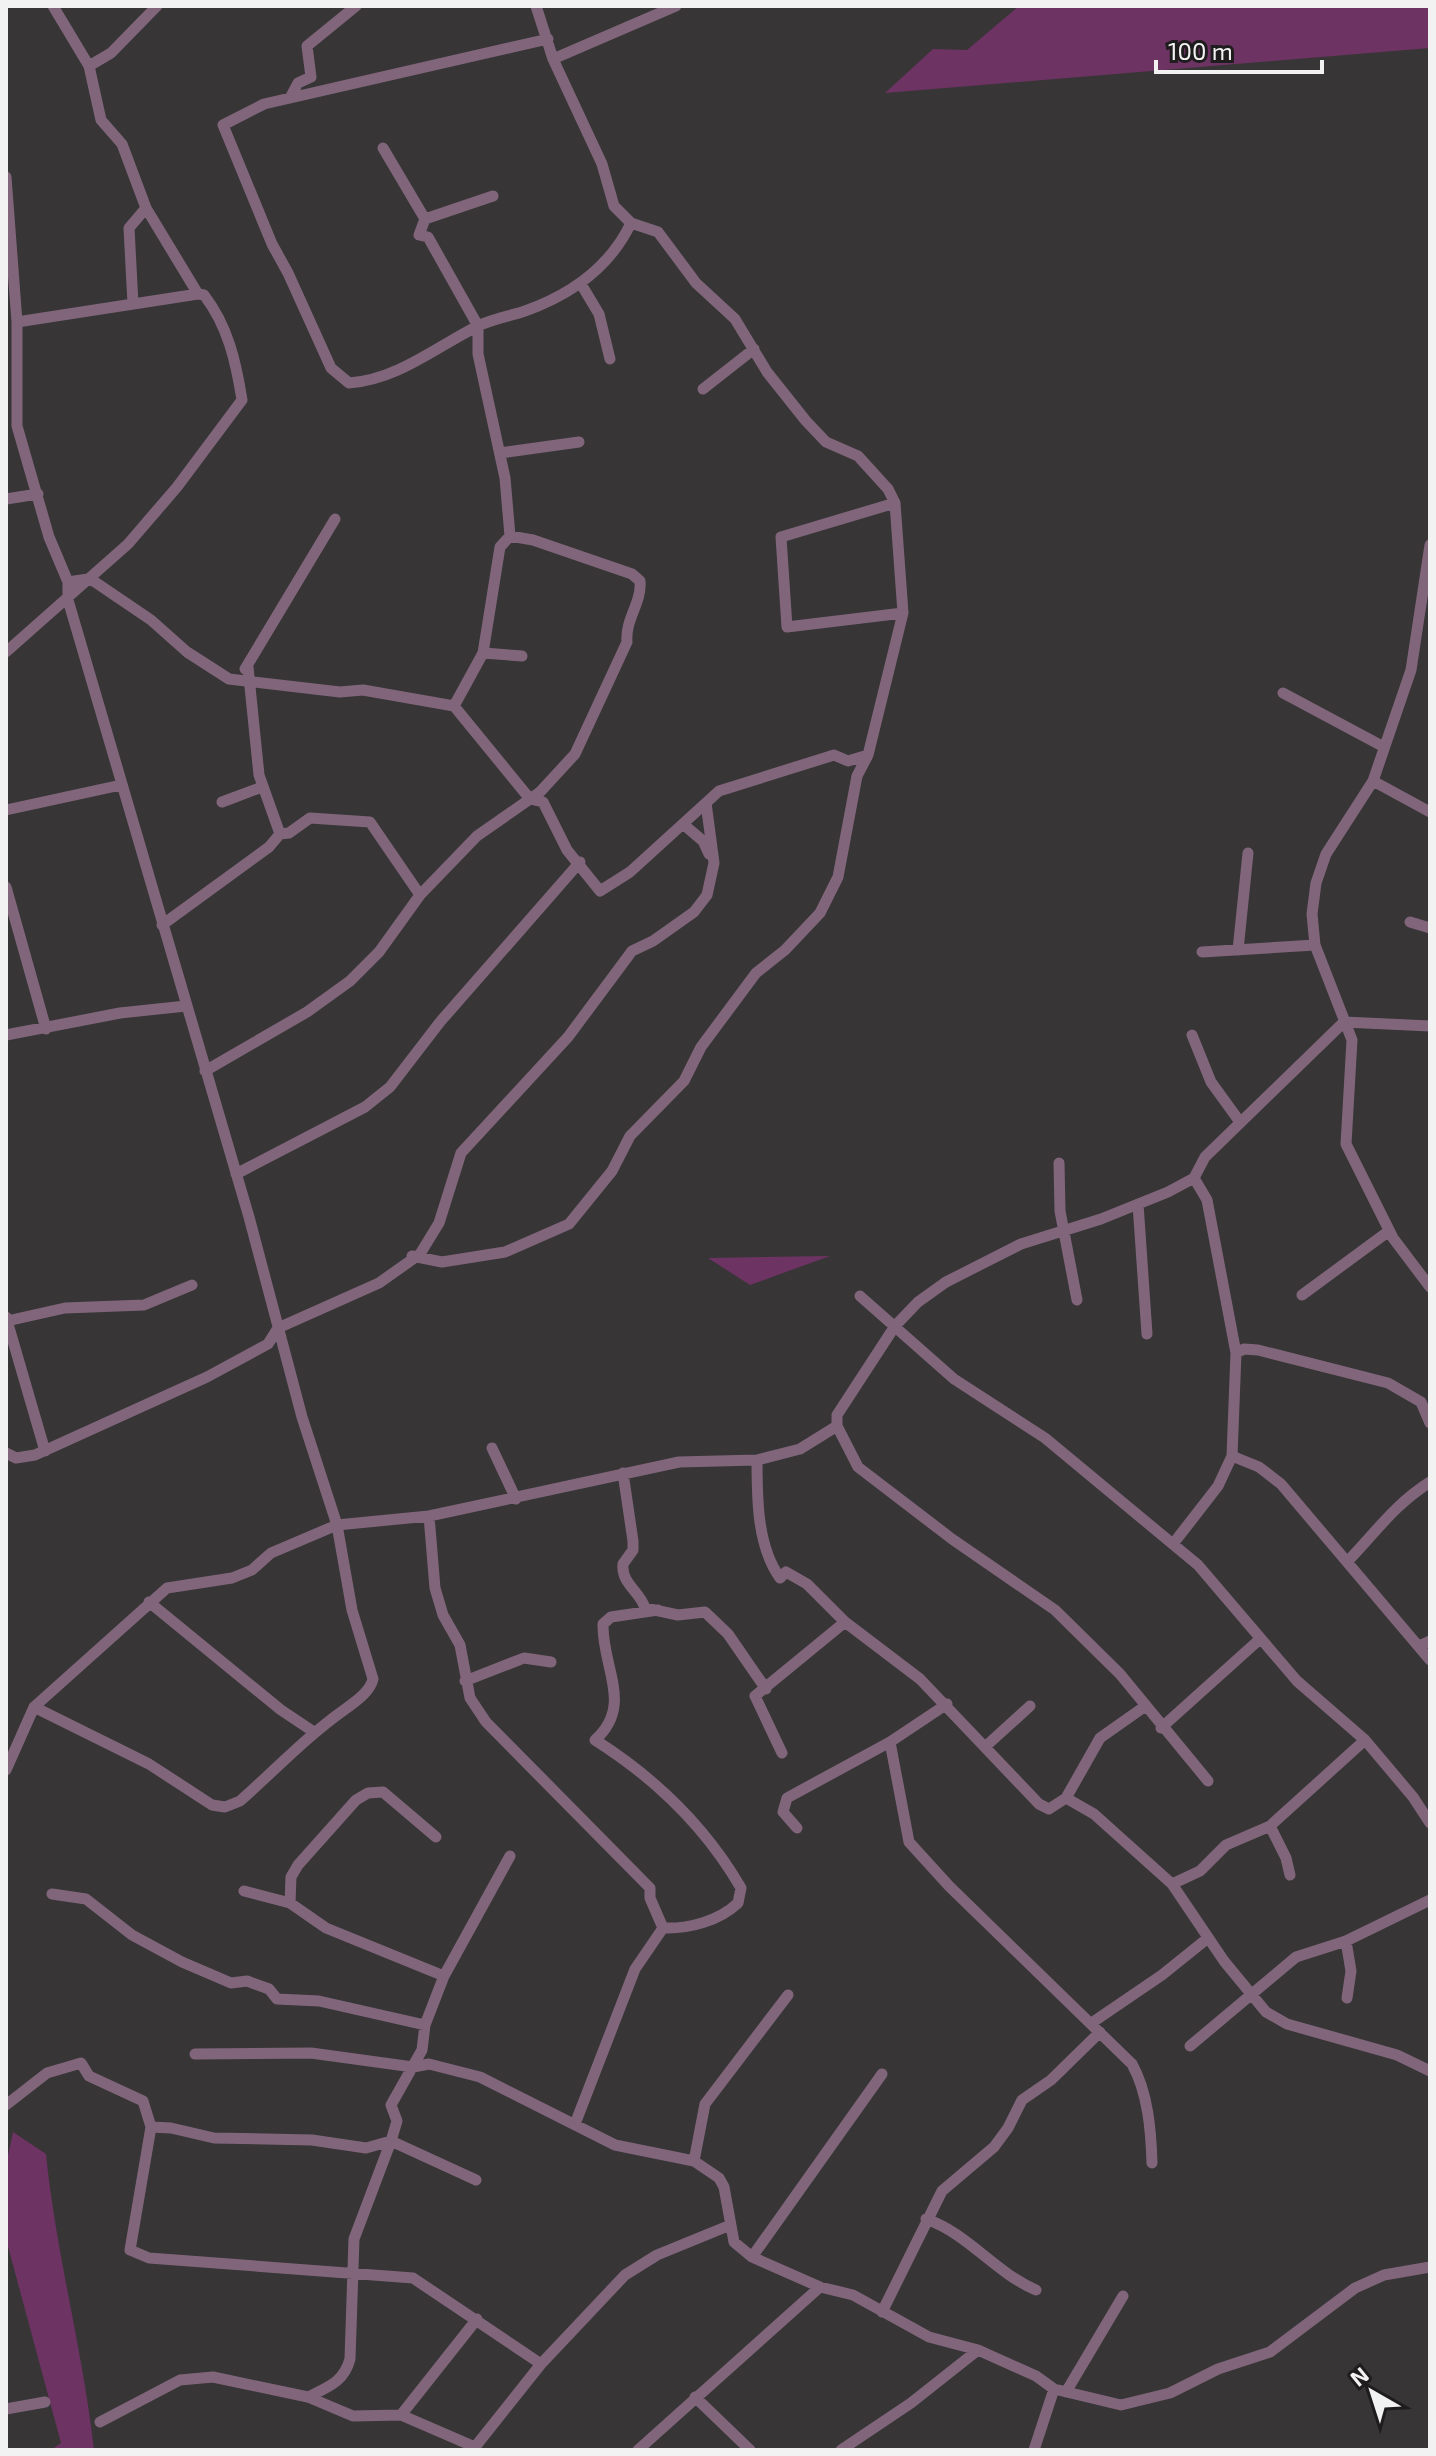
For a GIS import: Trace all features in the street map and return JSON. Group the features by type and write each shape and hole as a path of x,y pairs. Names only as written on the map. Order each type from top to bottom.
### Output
{"street":[{"path":"53,6 89,66 101,120 122,144 146,208 198,294"},
{"path":"89,66 111,53 157,6"},
{"path":"290,98 298,83 311,77 307,46 356,6"},
{"path":"412,1256 442,1262 492,1255 543,1238 569,1224 612,1171 630,1136 684,1081 701,1047 756,973 785,950 820,913 838,877 857,776 868,755 903,613 895,503 881,480 858,456 826,442 806,421 735,319 696,283 658,232 653,227 631,223 614,206 589,129 553,59 536,6"},
{"path":"553,59 676,6"},
{"path":"548,39 264,104 223,125 272,244 336,376 349,383 365,382 429,356 478,326 538,306 581,284 620,246 631,223"},
{"path":"383,148 425,219"},
{"path":"6,177 10,200 14,318 17,322 17,426 49,537 68,582 68,600 337,1525 352,1610 373,1679 367,1691 314,1732 240,1801 225,1807 212,1805 149,1764 34,1707"},
{"path":"425,219 493,196"},
{"path":"133,304 129,228 146,208"},
{"path":"425,219 419,235 428,237 478,326 478,354 500,453 510,536 500,547 483,653 454,706"},
{"path":"581,284 599,314 610,359"},
{"path":"6,652 128,544 177,487 242,400 233,344 204,295 17,322"},
{"path":"703,389 754,349"},
{"path":"500,453 579,442"},
{"path":"6,499 38,494"},
{"path":"895,503 781,537 787,627 903,613"},
{"path":"280,834 262,787 247,682 248,667 335,519"},
{"path":"205,1071 307,1012 350,981 379,952 420,895 477,836 530,799 575,754 627,642 627,624 641,594 640,581 632,574 533,540 510,536"},
{"path":"1430,545 1428,583 1411,670 1373,781 1326,854 1316,883 1312,914 1315,945 1352,1040 1346,1144 1389,1231 1430,1287"},
{"path":"68,582 88,579 122,599 187,652 229,679 340,692 363,690 454,706 530,799 543,802 567,850 580,862 597,888 604,891 723,789 834,755 848,761 868,755"},
{"path":"483,653 522,656"},
{"path":"229,679 248,667"},
{"path":"1283,693 1384,747"},
{"path":"1373,781 1430,812"},
{"path":"6,810 121,785"},
{"path":"222,802 262,787"},
{"path":"6,1453 16,1458 45,1451 207,1377 268,1344 278,1328 379,1283 412,1256 420,1254 439,1223 461,1153 568,1037 632,951 653,941 694,912 713,883 714,865 706,803"},
{"path":"162,925 269,847 280,834 289,833 310,818 370,822 420,895"},
{"path":"683,824 703,841 714,865"},
{"path":"1238,950 1248,853"},
{"path":"236,1174 365,1107 390,1087 440,1022 580,862"},
{"path":"6,887 46,1029"},
{"path":"1410,922 1430,928"},
{"path":"1202,952 1315,945"},
{"path":"6,1035 120,1013 186,1006"},
{"path":"1208,1781 1161,1728 1120,1674 1055,1610 952,1539 858,1467 837,1426 837,1415 895,1326 918,1302 946,1282 1021,1244 1138,1204 1194,1178 1205,1157 1344,1022 1430,1026"},
{"path":"1192,1035 1211,1082 1240,1122"},
{"path":"1059,1163 1064,1230 1077,1300"},
{"path":"1173,1544 1218,1486 1232,1456 1236,1353 1207,1200 1194,1178"},
{"path":"1138,1204 1147,1334"},
{"path":"1302,1295 1389,1231"},
{"path":"45,1451 6,1319 65,1308 144,1305 192,1285"},
{"path":"860,1296 954,1379 1045,1438 1198,1565 1297,1681 1365,1740 1413,1797 1430,1823"},
{"path":"1236,1353 1244,1349 1258,1350 1388,1383 1421,1402 1430,1423"},
{"path":"6,1770 34,1707 167,1588 232,1578 252,1570 271,1553 337,1525 429,1516 679,1462 757,1460 800,1449 837,1426"},
{"path":"492,1448 516,1499"},
{"path":"1232,1456 1259,1467 1281,1484 1347,1562 1424,1644 1430,1660"},
{"path":"757,1460 757,1506 773,1568 780,1578 786,1572 807,1584 845,1622 947,1704 1039,1804 1049,1809 1066,1798 1100,1738 1144,1707"},
{"path":"623,1473 633,1550 623,1564 622,1574 645,1608 678,1615 705,1612 728,1634 766,1689"},
{"path":"1347,1562 1374,1534 1383,1518 1430,1482"},
{"path":"429,1516 435,1588 443,1615 460,1645 470,1698 486,1722 650,1888 650,1898 663,1928"},
{"path":"149,1602 281,1710 314,1732"},
{"path":"658,1610 611,1617 603,1624 615,1708 611,1726 595,1740 646,1776 692,1818 741,1888 738,1903 723,1915 685,1927 663,1928"},
{"path":"782,1753 755,1696 845,1622"},
{"path":"1161,1728 1260,1639"},
{"path":"465,1681 524,1658 551,1662"},
{"path":"797,1828 783,1812 787,1798 890,1742 947,1704"},
{"path":"986,1746 1030,1706"},
{"path":"1172,1884 1200,1871 1226,1845 1270,1826 1365,1740"},
{"path":"890,1742 909,1842 949,1886 1132,2064 1141,2080 1151,2130 1152,2163"},
{"path":"290,1903 291,1877 298,1865 356,1800 368,1793 383,1792 436,1837"},
{"path":"1066,1798 1094,1814 1172,1884 1251,1996 1281,2022 1397,2055 1430,2071"},
{"path":"1270,1826 1286,1858 1290,1875"},
{"path":"308,2397 339,2381 346,2373 350,2359 354,2239 397,2121 391,2105 395,2092 422,2050 425,2025 444,1976 510,1856"},
{"path":"244,1891 290,1903 326,1928 444,1976"},
{"path":"52,1894 86,1899 132,1935 182,1962 231,1983 247,1981 269,1989 277,1999 319,2001 425,2025"},
{"path":"1190,2046 1296,1957 1346,1941 1430,1900"},
{"path":"575,2124 635,1969 663,1928"},
{"path":"882,2312 942,2191 994,2147 1022,2100 1051,2080 1096,2027 1208,1938"},
{"path":"1346,1941 1351,1971 1347,1998"},
{"path":"694,2161 705,2104 788,1995"},
{"path":"195,2054 311,2053 413,2067 429,2064 480,2077 615,2145 694,2161 713,2173 724,2187 728,2226 734,2242 752,2257 820,2287 853,2295 929,2337 978,2350 1036,2376 1060,2391 1121,2405 1170,2393 1218,2369 1270,2352 1355,2288 1384,2275 1430,2267"},
{"path":"6,2105 47,2073 81,2063 89,2076 143,2101 151,2127 130,2250 149,2258 413,2278 541,2364"},
{"path":"752,2257 882,2074"},
{"path":"151,2127 171,2128 214,2138 312,2140 366,2148 391,2141 476,2180"},
{"path":"926,2219 975,2246 1001,2272 1036,2290"},
{"path":"100,2422 180,2380 213,2377 308,2397 353,2416 401,2415 475,2447 541,2364 625,2275 657,2255 728,2226"},
{"path":"638,2450 820,2287"},
{"path":"1034,2450 1060,2391 1123,2296"},
{"path":"401,2415 477,2319"},
{"path":"841,2450 911,2403 978,2350"},
{"path":"695,2397 750,2450"},
{"path":"6,2409 45,2402"}],"shaded area":[{"path":"1019,6 1423,6 1430,9 1430,48 885,93 933,49 967,50"},
{"path":"830,1256 750,1285 708,1258"},
{"path":"13,2132 46,2154 94,2450 51,2450 61,2443 6,2239 6,2165"}]}
